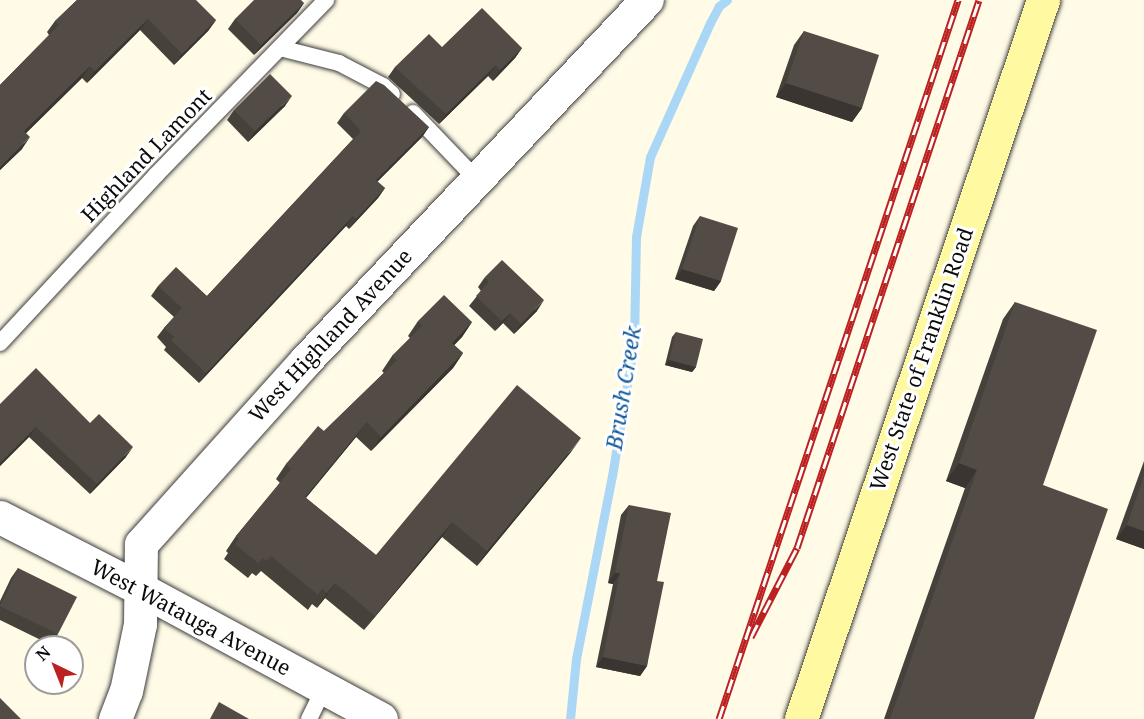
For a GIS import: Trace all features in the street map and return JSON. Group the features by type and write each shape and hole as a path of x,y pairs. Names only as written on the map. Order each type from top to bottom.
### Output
{"main road":[{"name":"West State of Franklin Road","path":"801,719 1043,0"}],"street":[{"name":"West Highland Avenue","path":"115,719 126,692 141,624 139,588 141,544 306,360 647,0"},
{"name":"West Watauga Avenue","path":"0,517 139,588 381,719"}],"lane":[{"name":"Highland Lamont","path":"0,343 156,175 326,0"},
{"path":"280,48 339,63 383,86 440,139 476,179"},
{"path":"309,719 324,688"}],"building":[{"path":"77,0 196,0 216,20 182,54 148,19 95,71 90,66 24,131 30,137 0,167 0,85 59,25 55,21"},
{"path":"254,0 301,0 304,3 261,45 235,19"},
{"path":"482,8 522,48 500,70 496,65 446,114 395,67 429,34 442,47"},
{"path":"804,31 879,55 862,108 786,83"},
{"path":"270,74 292,96 255,131 234,110"},
{"path":"376,81 384,85 429,127 376,180 385,188 356,219 353,216 206,373 171,340 174,337 164,328 182,308 158,286 176,267 207,296 361,131 344,113"},
{"path":"700,216 738,228 721,281 682,269"},
{"path":"502,260 544,300 521,324 510,313 502,321 476,296 489,282 485,277"},
{"path":"444,295 472,322 452,343 463,353 381,437 367,422 305,497 376,555 517,385 581,438 487,551 452,522 375,616 335,583 327,593 322,589 318,595 271,556 266,561 263,558 258,563 235,544 239,539 236,536 291,469 286,464 318,426 324,431 397,360 392,356 422,326 418,321"},
{"path":"1015,302 1097,330 1043,485 1108,509 1034,719 890,719 977,470 959,463"},
{"path":"676,332 703,339 696,367 669,360"},
{"path":"36,368 90,423 99,414 133,447 97,484 36,427 0,463 0,404"},
{"path":"1144,476 1144,531 1127,525"},
{"path":"629,505 671,513 657,581 664,582 647,666 603,657 620,573 615,573"},
{"path":"18,568 77,597 58,634 0,606"},
{"path":"0,698 21,719 0,719"},
{"path":"219,702 249,719 210,719"}],"waterway":[{"name":"Brush Creek","path":"570,719 576,659 612,476 634,341 636,237 650,157 710,23 719,6 727,0"}],"railway":[{"path":"719,719 958,0"},
{"path":"751,637 797,548 979,0"}]}
